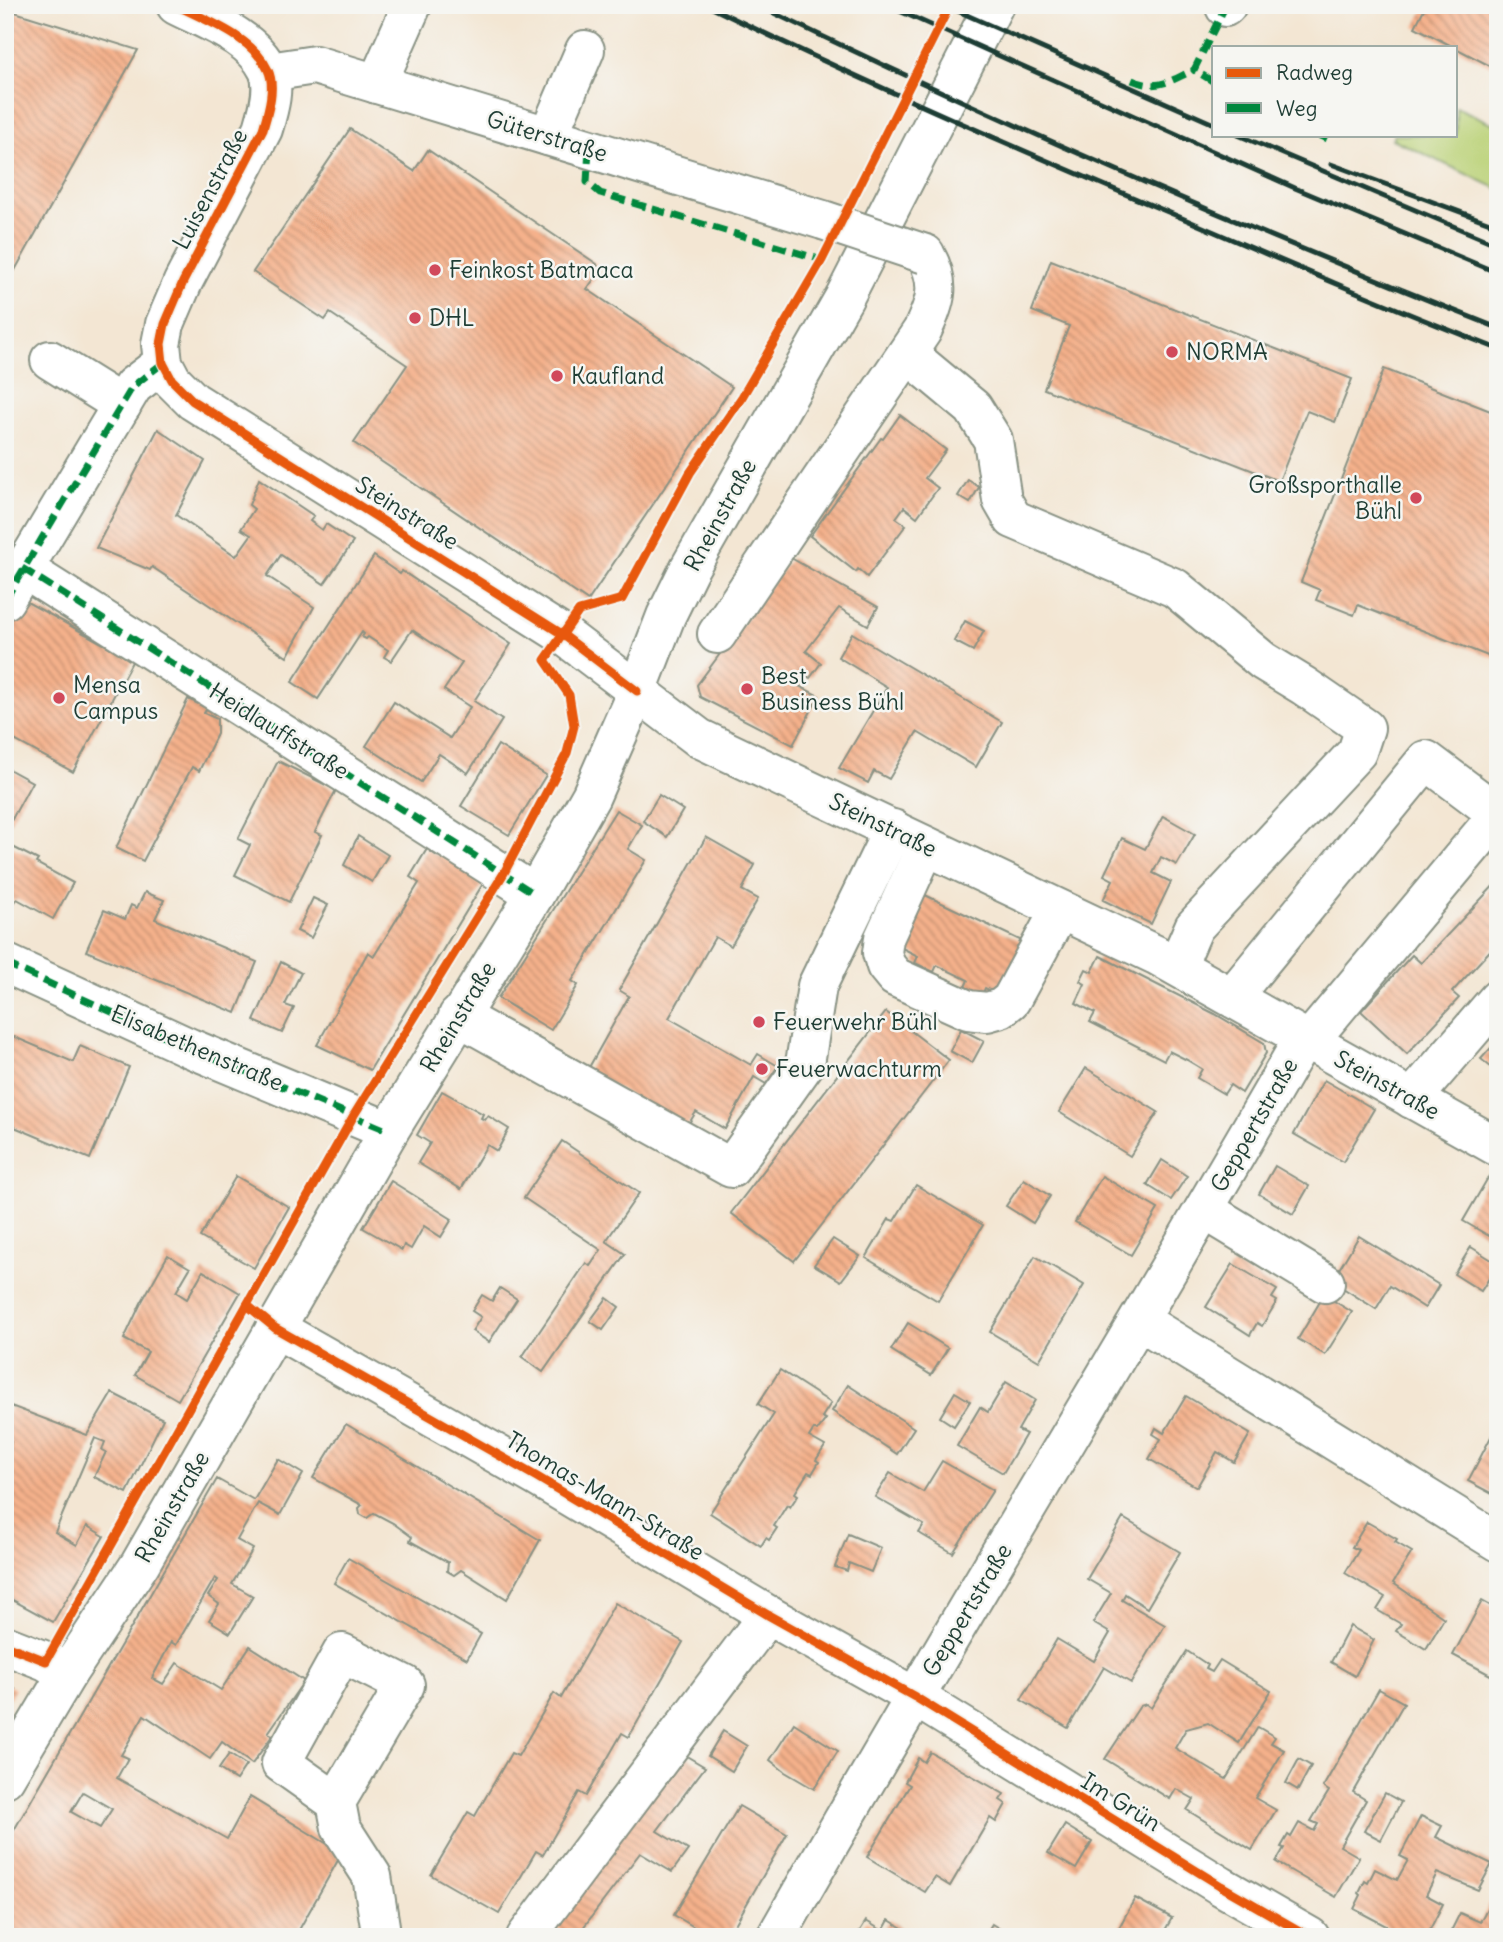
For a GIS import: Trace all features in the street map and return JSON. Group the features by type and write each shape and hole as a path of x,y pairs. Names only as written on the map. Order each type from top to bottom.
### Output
{"street":[{"path":"176,5 240,40 256,54 269,72"},
{"path":"377,84 412,5"},
{"name":"Rheinstraße","path":"5,1778 67,1674 140,1564 389,1131 535,894 591,796 666,616 689,569 844,298 994,5"},
{"path":"548,136 585,50"},
{"name":"Güterstraße","path":"269,72 315,65 824,220 925,254 934,270 936,291 932,309 908,354"},
{"name":"Luisenstraße","path":"163,363 161,344 165,324 183,282 263,129 270,104 269,72"},
{"path":"717,634 908,354 973,408 993,440 1002,500 1013,519 1175,588 1263,661 1365,728 1357,752 1194,927 1177,966"},
{"path":"50,360 122,405"},
{"path":"14,584 133,386 163,363"},
{"name":"Steinstraße","path":"163,363 172,380 193,401 562,634 699,738 1177,966 1498,1147"},
{"name":"Heidlauffstraße","path":"14,584 535,894"},
{"path":"1232,997 1426,760 1498,815"},
{"name":"Geppertstraße","path":"776,1937 915,1697 1307,1039 1498,815"},
{"path":"909,837 882,953 886,966 895,977 968,1010 987,1012 1001,1008 1011,1000 1060,909"},
{"path":"458,1016 731,1168 805,1064 817,986 909,837"},
{"name":"Elisabethenstraße","path":"5,963 190,1048 389,1131"},
{"path":"1412,1098 1498,999"},
{"path":"1205,1210 1325,1283"},
{"path":"1139,1320 1498,1542"},
{"name":"Thomas-Mann-Straße","path":"275,1328 537,1477 768,1615 915,1697"},
{"path":"526,1937 768,1615"},
{"path":"5,1646 46,1661 67,1674"},
{"name":"Im Grün","path":"915,1697 1221,1886 1310,1937"},
{"path":"336,1802 341,1828 372,1876 383,1933"}],"green space":[{"path":"1458,108 1498,126 1498,189 1392,139 1394,136 1458,136"}],"building":[{"path":"1426,5 1498,5 1498,70 1458,49 1458,46 1452,46 1415,27"},
{"path":"5,9 138,50 5,288"},
{"name":"Kaufland","path":"350,129 414,171 428,150 597,264 599,272 587,289 732,387 588,601 354,443 407,365 330,313 325,320 253,272"},
{"name":"NORMA","path":"1051,260 1352,379 1335,422 1307,411 1279,481 1044,389 1069,326 1032,311"},
{"name":"Großsporthalle Bühl","path":"1384,369 1498,414 1498,660 1358,605 1354,615 1316,600 1320,590 1301,582"},
{"path":"900,415 946,450 925,478 938,488 917,517 904,507 896,518 906,525 867,577 858,569 856,572 810,536"},
{"path":"158,429 205,461 176,515 236,556 251,535 241,529 254,509 249,505 259,479 314,516 310,521 322,530 326,524 353,542 324,584 281,555 267,576 314,607 287,657 152,567 150,570 96,548"},
{"path":"968,480 979,487 970,503 958,496"},
{"path":"374,556 400,574 402,571 511,644 474,701 502,720 468,773 439,754 421,782 366,746 394,702 450,738 470,707 444,690 462,663 412,630 391,661 384,657 388,650 368,637 362,637 362,632 318,699 292,682"},
{"path":"791,558 878,607 868,625 839,608 806,651 821,663 810,678 805,675 799,686 819,696 793,745 700,697 697,685"},
{"name":"Mensa Campus","path":"16,596 133,660 73,772 5,735 5,616"},
{"path":"965,621 984,631 973,651 954,641"},
{"path":"852,633 1002,722 976,767 917,732 889,779 874,771 868,783 839,768 887,687 838,657"},
{"path":"188,699 207,708 204,713 217,719 217,734 199,771 192,767 143,861 116,848"},
{"path":"498,745 546,775 509,835 461,806"},
{"path":"278,761 336,790 315,832 322,835 289,902 235,875 250,845 238,839"},
{"path":"5,767 32,782 5,832"},
{"path":"659,795 683,810 667,837 643,821"},
{"path":"616,810 642,825 628,849 646,860 572,981 578,985 551,1030 498,998"},
{"path":"1163,816 1195,834 1177,865 1161,857 1153,873 1171,882 1151,924 1103,900 1113,880 1104,875 1122,838 1145,849"},
{"path":"358,836 388,855 372,882 344,865"},
{"path":"706,837 755,865 742,890 758,899 731,946 715,937 669,1018 751,1065 758,1054 778,1066 766,1084 754,1077 725,1129 696,1112 686,1128 587,1071 629,996 619,990"},
{"path":"5,843 73,883 53,919 17,899 15,902 5,897"},
{"path":"427,849 484,882 370,1070 317,1045 368,952 374,956 419,883 410,877"},
{"path":"1498,881 1498,942 1452,992 1459,998 1407,1054 1361,1011 1412,955 1421,963"},
{"path":"145,892 164,900 155,919 257,962 236,1013 86,951 104,910 125,919 131,905 137,908"},
{"path":"923,894 1024,942 998,994 985,988 982,995 965,987 968,980 937,965 934,972 915,963 918,956 898,946"},
{"path":"313,898 328,905 311,938 297,931"},
{"path":"1100,956 1215,1014 1264,1043 1266,1053 1242,1093 1230,1085 1224,1094 1197,1078 1202,1069 1187,1060 1169,1051 1164,1060 1090,1022 1095,1013 1076,1003 1085,984 1080,981 1086,969 1092,972"},
{"path":"281,962 301,973 285,1005 294,1008 282,1033 254,1021"},
{"path":"886,1012 949,1060 794,1261 731,1213"},
{"path":"961,1029 984,1041 972,1063 950,1051"},
{"path":"5,1033 73,1062 80,1046 129,1067 90,1159 5,1123"},
{"path":"1498,1040 1498,1073 1481,1059"},
{"path":"1086,1068 1158,1112 1130,1156 1059,1112"},
{"path":"1324,1080 1374,1109 1343,1162 1294,1134"},
{"path":"442,1091 483,1114 481,1118 485,1120 488,1116 509,1129 497,1151 487,1145 461,1189 418,1163 430,1143 417,1135"},
{"path":"562,1141 639,1193 606,1241 625,1254 543,1372 522,1357 586,1263 590,1266 601,1250 524,1198"},
{"path":"1162,1160 1187,1176 1171,1200 1147,1185"},
{"path":"1275,1166 1309,1186 1293,1214 1259,1194"},
{"path":"236,1176 289,1207 254,1268 200,1237"},
{"path":"1102,1176 1158,1209 1131,1255 1075,1222"},
{"path":"1489,1176 1498,1181 1498,1241 1463,1221"},
{"path":"1024,1179 1050,1196 1033,1223 1006,1206"},
{"path":"391,1181 452,1219 441,1237 424,1226 411,1249 404,1245 402,1250 363,1228"},
{"path":"916,1185 983,1225 938,1301 866,1258 889,1219 894,1221"},
{"path":"1359,1236 1439,1285 1425,1308 1390,1286 1376,1309 1332,1281"},
{"path":"833,1239 860,1256 841,1281 814,1265"},
{"path":"1471,1247 1498,1264 1481,1291 1454,1274"},
{"path":"168,1255 190,1268 176,1292 187,1299 203,1271 240,1293 178,1400 135,1375 148,1352 124,1339"},
{"path":"1035,1256 1084,1285 1039,1361 990,1332"},
{"path":"1233,1264 1277,1290 1272,1298 1277,1301 1262,1326 1257,1323 1250,1335 1206,1307"},
{"path":"500,1288 517,1299 489,1342 472,1331 481,1317 472,1311 482,1295 492,1301"},
{"path":"1324,1295 1352,1312 1325,1355 1298,1339"},
{"path":"607,1298 619,1307 603,1330 590,1321"},
{"path":"908,1323 948,1348 931,1375 891,1350"},
{"path":"780,1370 831,1403 822,1417 826,1419 809,1437 825,1446 816,1460 819,1462 812,1474 808,1472 795,1493 798,1495 790,1507 787,1505 774,1526 777,1528 761,1546 710,1513 774,1414 758,1404"},
{"path":"1006,1382 1035,1400 1018,1430 1026,1434 1003,1473 957,1446 980,1407 988,1412"},
{"path":"848,1385 914,1428 897,1454 832,1411"},
{"path":"955,1392 970,1401 954,1426 940,1417"},
{"path":"112,1393 163,1419 127,1493 94,1477 106,1452 102,1450 105,1442 95,1438 55,1532 77,1545 87,1526 104,1536 53,1622 5,1596 5,1465 11,1442 5,1439 5,1420 11,1406 87,1435"},
{"path":"1186,1396 1250,1434 1234,1462 1217,1452 1197,1487 1149,1459 1161,1439 1153,1434 1156,1428 1164,1433"},
{"path":"346,1424 540,1540 507,1599 461,1570 454,1575 447,1571 448,1562 410,1541 412,1537 393,1523 374,1513 367,1518 360,1514 359,1508 362,1505 313,1478"},
{"path":"1494,1431 1498,1433 1498,1497 1468,1481"},
{"path":"278,1459 303,1474 280,1515 258,1503 237,1540 253,1549 232,1584 253,1596 230,1633 209,1620 219,1604 208,1596 218,1580 215,1578 176,1645 171,1642 152,1678 163,1684 177,1663 221,1690 250,1646 304,1681 268,1733 272,1736 252,1764 222,1742 210,1759 144,1715 121,1755 128,1758 117,1778 227,1839 250,1797 342,1853 295,1937 5,1937 5,1846 10,1837 217,1479 254,1500","holes":["83,1792 112,1809 100,1828 71,1812"]},
{"path":"942,1461 993,1490 953,1553 919,1533 924,1525 875,1497 890,1473 923,1492"},
{"path":"1123,1518 1180,1552 1147,1608 1125,1594 1122,1600 1165,1625 1131,1683 1104,1667 1068,1728 1021,1700 1057,1639 1094,1661 1110,1633 1093,1623 1111,1593 1087,1579"},
{"path":"1367,1522 1397,1539 1395,1542 1412,1552 1393,1583 1444,1618 1426,1649 1396,1631 1401,1624 1377,1610 1385,1597 1345,1573 1359,1550 1352,1547"},
{"path":"848,1534 881,1548 871,1572 849,1563 847,1571 835,1567"},
{"path":"348,1558 481,1634 467,1659 334,1583"},
{"path":"1482,1601 1498,1610 1498,1679 1453,1655"},
{"path":"615,1603 683,1642 629,1737 622,1733 586,1796 579,1792 543,1855 536,1851 499,1914 431,1875 468,1812 475,1816 511,1753 518,1756 554,1693 561,1698"},
{"path":"1350,1626 1374,1640 1355,1676 1331,1662"},
{"path":"1187,1651 1208,1665 1206,1669 1212,1672 1220,1660 1271,1691 1239,1743 1208,1723 1186,1729 1175,1748 1226,1779 1258,1727 1275,1737 1271,1743 1284,1750 1255,1798 1276,1810 1252,1850 1187,1810 1194,1799 1176,1789 1170,1799 1105,1759 1140,1706 1146,1704 1151,1708"},
{"path":"5,1683 15,1689 5,1706"},
{"path":"1379,1689 1404,1703 1353,1792 1366,1800 1340,1846 1359,1857 1336,1897 1276,1862 1288,1835 1291,1837 1299,1823 1314,1831 1318,1824 1311,1821 1329,1791 1323,1787"},
{"path":"794,1723 838,1751 814,1789 770,1760"},
{"path":"723,1731 747,1746 732,1771 708,1756"},
{"path":"678,1751 705,1767 657,1831 688,1850 672,1872 640,1853 576,1937 547,1922"},
{"path":"930,1752 1004,1794 1000,1800 1006,1804 996,1822 990,1818 950,1886 935,1877 925,1892 867,1857 910,1785 905,1782 918,1758 924,1762"},
{"path":"229,1754 246,1765 236,1780 219,1769"},
{"path":"1299,1759 1311,1766 1298,1790 1286,1783"},
{"path":"1385,1793 1401,1802 1381,1840 1364,1831"},
{"path":"739,1806 787,1834 733,1928 726,1937 711,1937 674,1915"},
{"path":"1421,1816 1442,1826 1436,1837 1492,1864 1478,1890 1437,1873 1426,1895 1443,1904 1426,1937 1407,1937 1354,1909 1365,1881 1368,1883 1375,1869 1397,1880 1408,1860 1400,1856"},
{"path":"1065,1825 1092,1842 1076,1869 1048,1853"},
{"path":"1498,1887 1498,1937 1448,1937 1460,1913 1480,1922"},
{"path":"1135,1898 1172,1918 1161,1937 1114,1937"},
{"path":"889,1920 912,1934 911,1937 856,1937 866,1921 883,1931"},
{"path":"992,1924 1013,1937 984,1937"}],"railway":[{"path":"706,5 998,139 1498,349"},
{"path":"757,5 1124,173 1498,328"},
{"path":"886,5 1295,188 1498,273"},
{"path":"944,5 1212,123"},
{"path":"1240,136 1498,245"},
{"path":"1331,164 1498,226"}],"marked path":[{"path":"1212,81 1194,70 1225,7"},
{"path":"1132,80 1157,85 1194,70"},
{"path":"1320,136 1327,139"},
{"path":"589,149 587,182 600,193 822,260"},
{"path":"5,600 133,386 163,363"},
{"path":"22,568 535,894"},
{"path":"5,963 190,1048 389,1131"}],"cycle path":[{"path":"176,5 228,31 252,48 268,70 271,92 263,129 183,282 165,324 161,344 163,363 172,380 193,401 562,634 637,691"},
{"path":"5,1645 46,1661 354,1115 504,873 567,753 574,726 569,695 545,660 579,611 622,599 690,473 742,397 822,260 950,5"},
{"path":"247,1305 275,1328 537,1477 768,1615 915,1697 1221,1886 1310,1937"}],"place":[{"name":"Feinkost Batmaca","path":"435,270"},
{"name":"DHL","path":"415,318"},
{"name":"NORMA","path":"1172,352"},
{"name":"Kaufland","path":"557,376"},
{"name":"Großsporthalle Bühl","path":"1416,498"},
{"name":"Best Business Bühl","path":"747,689"},
{"name":"Mensa Campus","path":"59,698"},
{"name":"Feuerwehr Bühl","path":"759,1022"},
{"name":"Feuerwachturm","path":"762,1069"}]}
